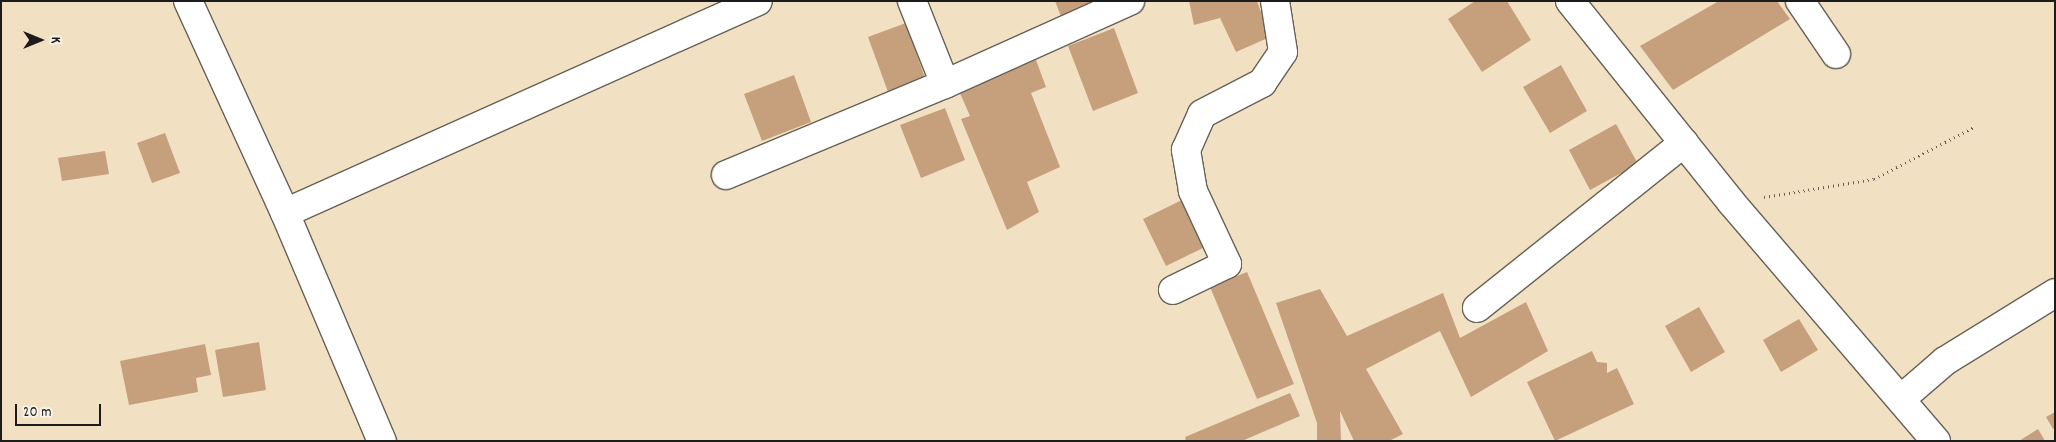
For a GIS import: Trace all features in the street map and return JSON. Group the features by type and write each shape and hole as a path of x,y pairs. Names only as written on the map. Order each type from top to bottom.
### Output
{"street":[{"path":"188,1 285,213 382,441"},
{"path":"285,213 758,1"},
{"path":"912,1 945,84"},
{"path":"726,175 945,84 1130,1"},
{"path":"1173,290 1226,264 1193,191 1186,150 1202,114 1262,83 1283,52 1275,1"},
{"path":"1570,1 1731,202 1936,441"},
{"path":"1800,1 1836,54"},
{"path":"1477,308 1684,143"},
{"path":"1900,399 1945,361 2055,293"}],"path":[{"path":"1731,202 1874,179 1974,126"}],"building":[{"path":"1055,1 1109,1 1062,19"},
{"path":"1189,1 1257,1 1270,37 1236,52 1220,18 1194,25"},
{"path":"1475,1 1507,1 1531,40 1482,72 1448,19"},
{"path":"1719,1 1777,1 1790,19 1673,90 1640,46"},
{"path":"906,23 925,78 888,92 868,37"},
{"path":"1114,28 1138,93 1093,111 1068,46"},
{"path":"1036,60 1046,87 1031,93 1060,167 1027,182 1039,212 1007,230 961,119 970,116 959,91"},
{"path":"1561,65 1587,111 1550,133 1523,87"},
{"path":"794,75 811,122 762,141 744,94"},
{"path":"945,108 965,160 921,178 900,125"},
{"path":"1616,124 1638,164 1590,190 1569,150"},
{"path":"165,133 180,173 152,183 137,143"},
{"path":"105,151 109,174 62,181 58,158"},
{"path":"1182,200 1205,247 1166,266 1143,219"},
{"path":"1247,272 1294,384 1257,399 1210,287"},
{"path":"1320,289 1347,336 1443,293 1460,338 1526,302 1548,351 1471,397 1440,331 1366,369 1403,434 1389,441 1354,441 1340,411 1341,441 1317,441 1317,423 1276,303"},
{"path":"1699,307 1725,352 1691,372 1665,326"},
{"path":"1799,319 1818,350 1781,372 1763,340"},
{"path":"259,342 266,390 223,397 215,350"},
{"path":"205,344 211,375 196,378 198,392 129,405 120,361"},
{"path":"1592,351 1597,362 1607,363 1607,373 1617,368 1634,404 1555,441 1527,382"},
{"path":"1290,393 1300,416 1242,441 1186,441 1185,437"},
{"path":"2055,412 2055,428 2053,429 2046,417"},
{"path":"2038,429 2045,441 2019,441"}]}
